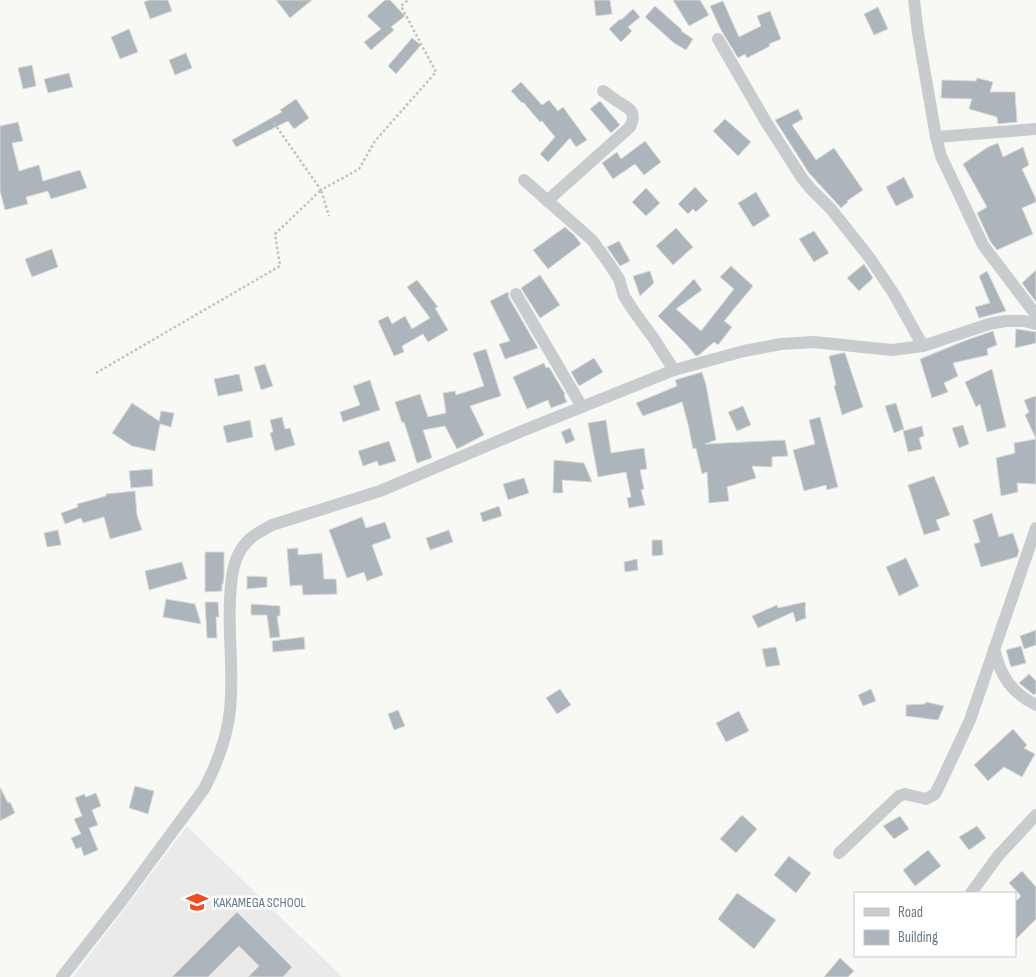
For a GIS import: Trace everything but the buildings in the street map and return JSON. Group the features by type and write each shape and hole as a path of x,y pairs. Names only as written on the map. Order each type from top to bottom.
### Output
{"street":[{"path":"914,0 940,156 983,245 1036,315"},
{"path":"718,39 766,122 802,178 831,209 869,257 894,294 923,346"},
{"path":"547,201 630,127 632,115 628,107 603,90"},
{"path":"936,138 1036,129"},
{"path":"524,180 592,240 619,279 624,296 632,310 674,370"},
{"path":"516,294 582,407"},
{"path":"62,977 204,790 213,771 224,743 230,710 232,671 229,623 232,571 242,547 258,532 272,525 380,491 674,370 744,351 781,344 814,342 892,350 923,346 990,324 1006,321 1024,321 1036,324"},
{"path":"839,853 899,796 905,794 926,799 935,794 970,720 1036,528"},
{"path":"994,650 999,666 1014,690 1036,705"},
{"path":"972,892 998,856 1036,814"}],"path":[{"path":"96,372 280,266 275,234 321,190 359,169 375,141 436,72 401,6 408,0"},
{"path":"274,122 321,190 329,216"}],"shaded area":[{"name":"KAKAMEGA SCHOOL","path":"187,826 342,977 73,977"}],"place":[{"name":"KAKAMEGA SCHOOL","path":"197,902"}]}
